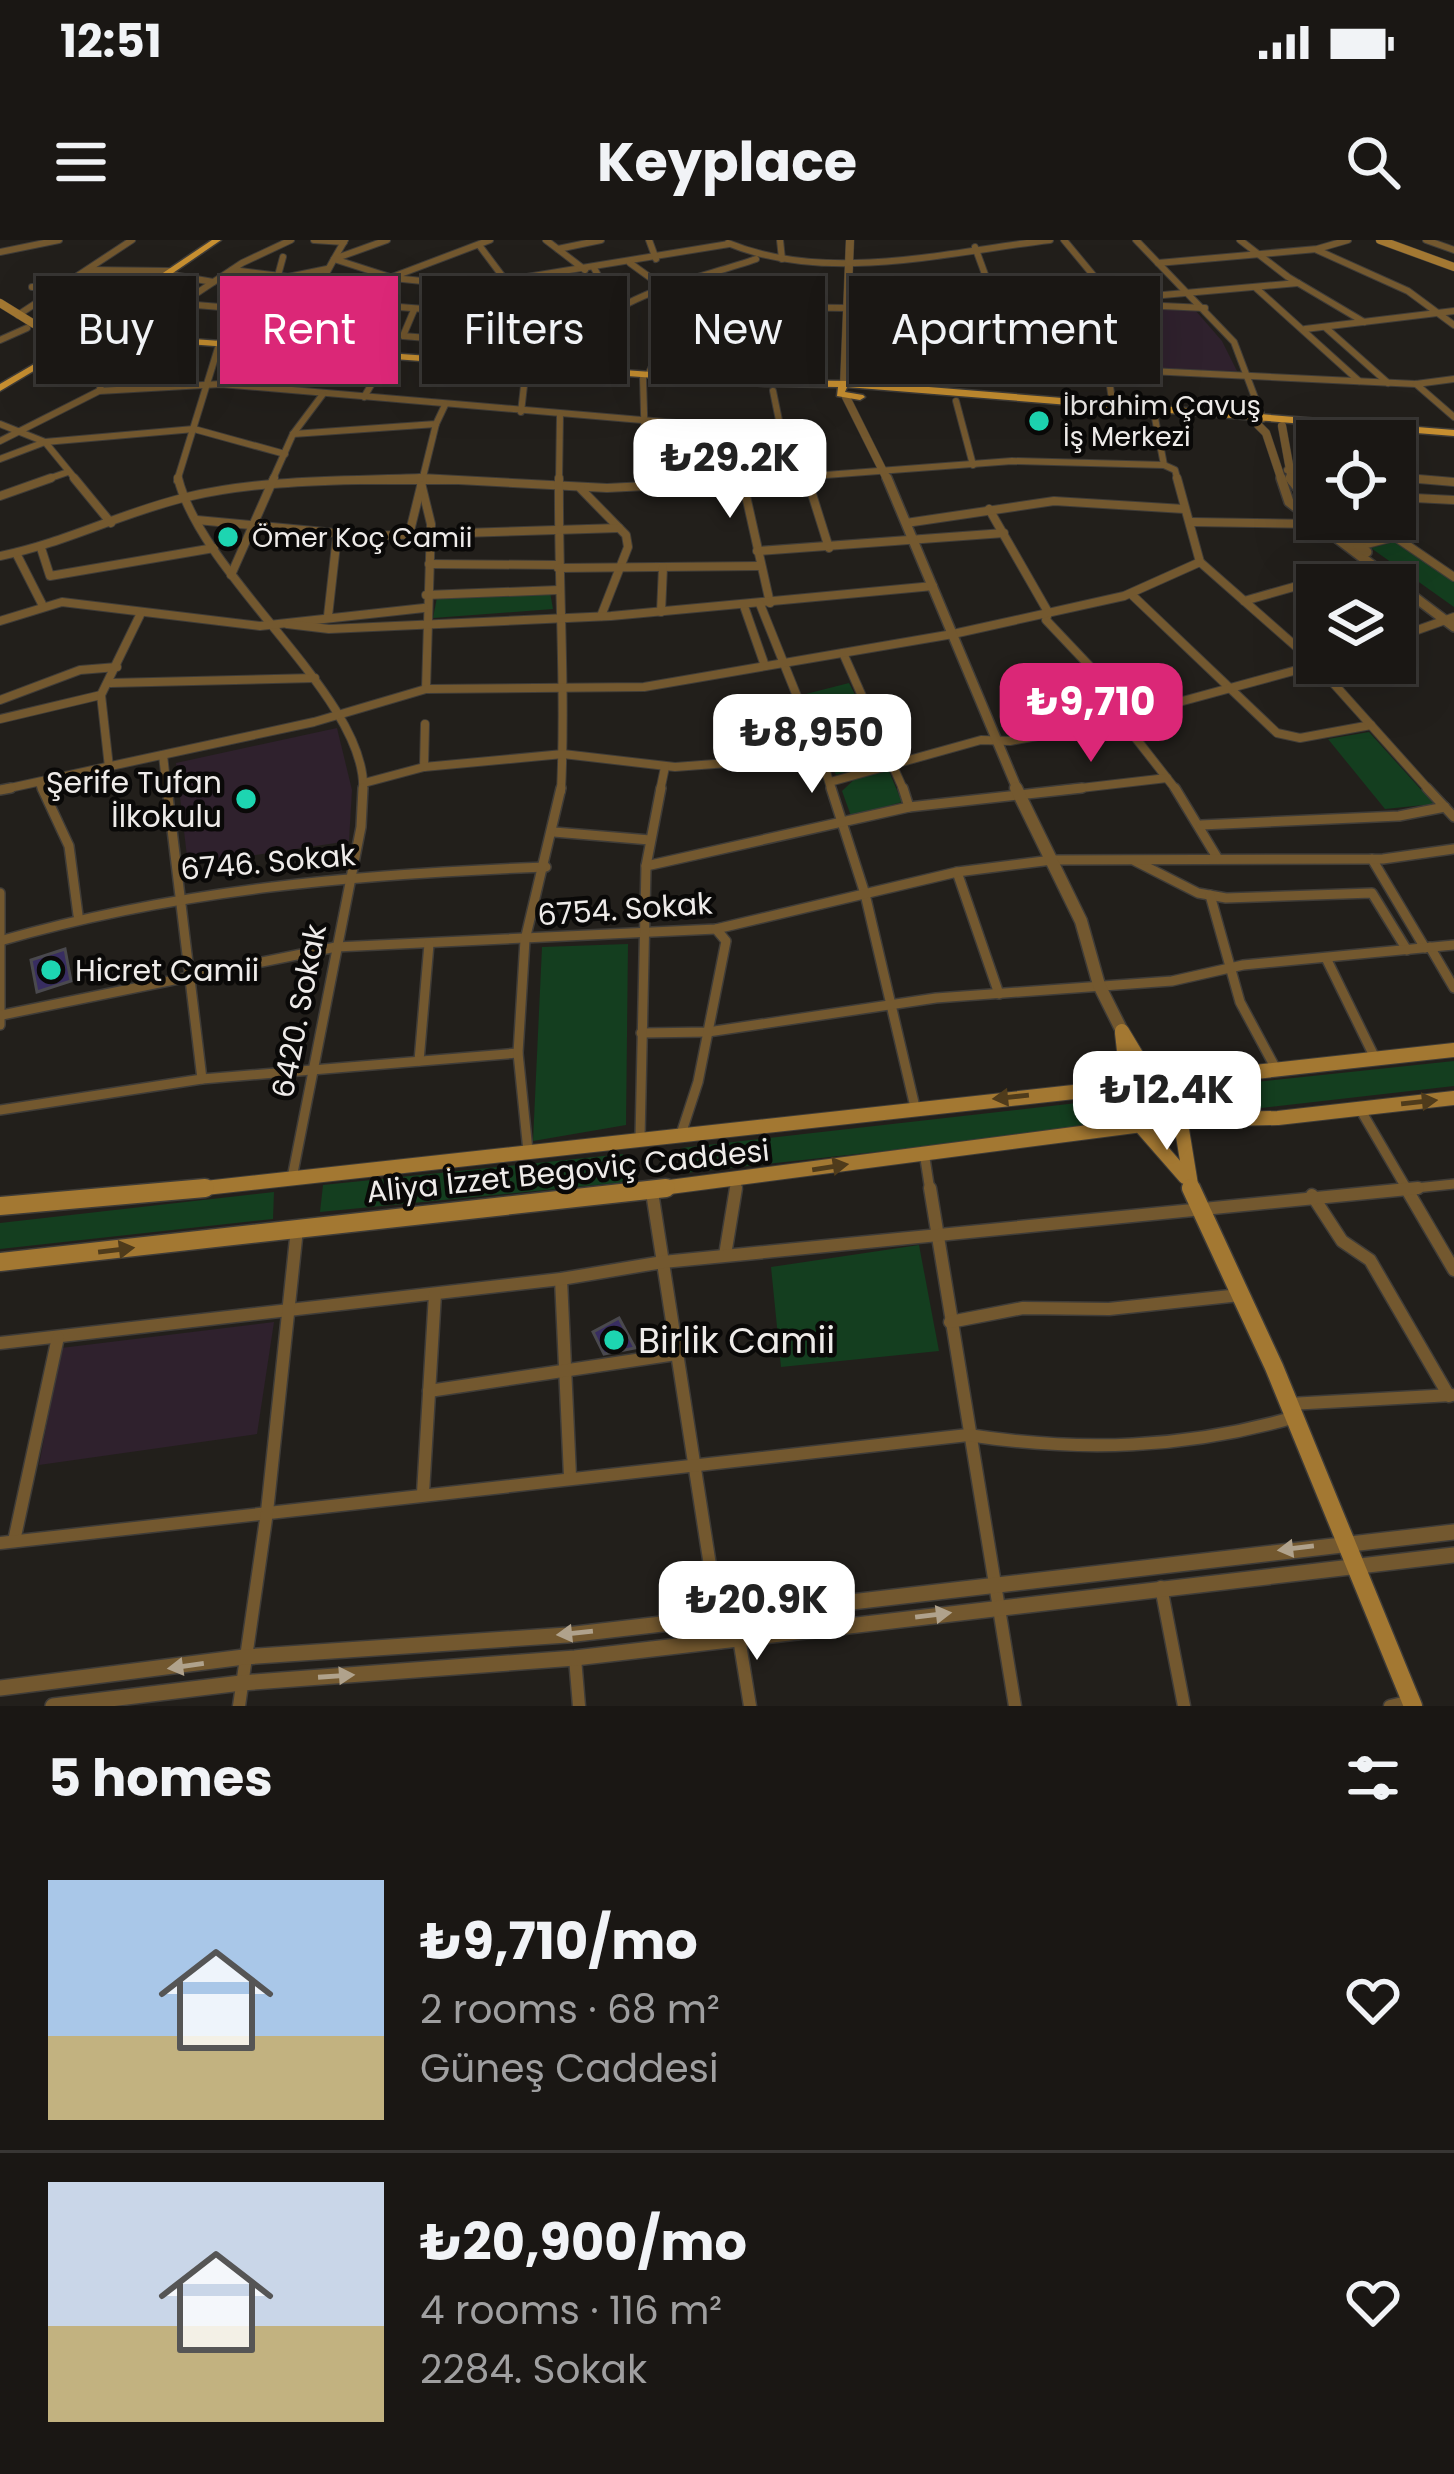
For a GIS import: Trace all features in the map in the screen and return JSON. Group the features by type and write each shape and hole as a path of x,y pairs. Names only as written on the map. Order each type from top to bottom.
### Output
{"main road":[{"path":"167,276 217,240"},
{"path":"165,276 227,240"},
{"path":"1379,240 1453,260"},
{"path":"1393,240 1453,260"},
{"path":"0,302 36,321"},
{"path":"0,314 36,330"},
{"path":"196,344 218,345"},
{"path":"0,379 36,360"},
{"path":"0,388 36,366"},
{"path":"627,373 769,387 1113,407 1282,426 1454,435"},
{"path":"627,374 646,375"},
{"path":"861,391 1155,418 1454,435"},
{"path":"1122,1031 1158,1083 1178,1099 1176,1120 1188,1181 1292,1411 1412,1704"},
{"path":"1122,1031 1128,1086 1123,1106 1188,1181"},
{"path":"1128,1086 1141,1080 1158,1083 1454,1050"},
{"name":"Aliya İzzet Begoviç Caddesi","path":"0,1206 1128,1086"},
{"path":"1142,1125 1162,1128 1176,1120 1454,1099"},
{"name":"Aliya İzzet Begoviç Caddesi","path":"0,1262 737,1180 1142,1125"}],"street":[{"path":"0,250 6,240"},
{"path":"0,250 59,240"},
{"path":"79,276 132,240"},
{"path":"196,294 290,240"},
{"path":"314,240 345,241 324,276"},
{"path":"334,259 387,240"},
{"path":"458,240 465,250"},
{"path":"398,276 490,240"},
{"path":"546,240 585,270"},
{"path":"558,249 601,240"},
{"path":"649,240 656,259"},
{"path":"543,276 656,259 740,240"},
{"path":"780,240 782,260"},
{"path":"850,240 850,276"},
{"path":"707,276 756,259 850,260 1050,240"},
{"path":"1064,240 1094,276"},
{"path":"1136,240 1234,342 1284,496 1296,504"},
{"path":"1240,240 1298,283 1364,322"},
{"path":"1158,262 1317,249 1348,240"},
{"path":"1426,240 1453,260"},
{"path":"727,242 756,259"},
{"path":"479,245 502,276"},
{"path":"975,247 986,276"},
{"path":"1317,249 1408,291 1454,325"},
{"path":"278,276 283,257"},
{"path":"334,259 387,276"},
{"path":"630,263 651,283"},
{"path":"594,268 599,276"},
{"path":"292,276 327,269"},
{"path":"88,270 171,273 213,282"},
{"path":"232,270 262,276"},
{"path":"1160,296 1298,283"},
{"path":"1256,289 1360,382"},
{"path":"18,315 36,304"},
{"path":"1160,306 1205,308"},
{"path":"398,308 422,310"},
{"path":"398,343 414,310"},
{"path":"1305,328 1454,311"},
{"path":"0,340 27,328"},
{"path":"1326,328 1388,383"},
{"path":"849,334 844,391 868,435 1020,796 1081,921 1100,985 1122,1031"},
{"path":"403,336 422,338"},
{"path":"186,497 176,474 218,345"},
{"path":"848,361 861,391 868,435"},
{"path":"646,486 644,422 646,375 651,365"},
{"path":"1160,373 1416,384 1454,380"},
{"path":"99,391 102,384"},
{"path":"364,397 372,384"},
{"path":"521,412 524,384"},
{"path":"769,384 791,479"},
{"path":"1110,384 1113,407"},
{"path":"1416,384 1454,417"},
{"path":"0,441 99,391 205,385 782,432"},
{"path":"231,575 293,434 323,394"},
{"path":"956,401 973,465"},
{"path":"409,535 436,424 445,405"},
{"path":"528,1151 518,1053 525,940 554,832 565,686 558,616 560,416"},
{"path":"1155,418 1164,465"},
{"path":"0,424 45,442 111,523"},
{"path":"293,434 436,424"},
{"path":"1282,426 1287,470 1296,492"},
{"path":"731,428 746,481 765,604 782,663 845,822 915,1107"},
{"path":"0,459 45,442 194,429 285,454"},
{"path":"0,556 41,548 186,497 275,483 421,480 580,488 885,475 1042,460 1164,465 1175,470 1200,562 1296,644"},
{"path":"1287,470 1296,471"},
{"path":"0,496 68,472"},
{"path":"807,478 829,548"},
{"path":"421,480 431,535 423,623 426,689"},
{"path":"1416,481 1454,482"},
{"path":"580,488 619,528 628,547 601,616"},
{"name":"6420. Sokak","path":"186,497 231,575 341,715 364,783 292,1178"},
{"path":"1416,498 1454,500"},
{"path":"906,524 1054,501 1184,509"},
{"path":"989,509 1048,613 1046,620 1135,714"},
{"path":"197,520 337,536 619,528"},
{"path":"1191,522 1296,520"},
{"path":"757,551 1004,533"},
{"path":"328,616 337,536"},
{"path":"1343,540 1370,564"},
{"path":"1351,540 1452,620"},
{"path":"1360,546 1383,540"},
{"path":"1398,540 1454,577"},
{"path":"41,548 62,602"},
{"path":"50,576 214,548"},
{"path":"16,553 43,606"},
{"path":"0,790 341,715 426,689 644,687 953,634 1131,594 1200,562"},
{"path":"429,564 760,566"},
{"path":"661,613 663,567"},
{"path":"286,624 329,629 661,613 933,586"},
{"path":"1244,601 1296,586"},
{"path":"426,595 558,590"},
{"path":"1131,594 1282,735 1306,737 1371,725"},
{"path":"1416,596 1452,620"},
{"path":"0,621 62,602 268,626 424,608"},
{"path":"744,606 765,666"},
{"path":"0,719 101,695 142,613"},
{"path":"1416,631 1452,620"},
{"path":"842,653 896,762 909,807"},
{"path":"0,700 80,670 117,667"},
{"path":"830,782 896,762 1120,718 1296,670"},
{"path":"110,683 315,678"},
{"path":"1337,684 1454,817"},
{"path":"101,695 110,766"},
{"path":"1120,718 1201,825 1218,860"},
{"path":"424,767 425,724"},
{"path":"163,754 202,1079"},
{"path":"364,783 424,767 562,754 665,767 821,756"},
{"path":"640,1138 646,866 665,767"},
{"path":"646,866 909,807 1167,778"},
{"path":"39,782 58,814 79,872 78,915"},
{"path":"1201,825 1399,816 1445,807"},
{"path":"554,832 650,840"},
{"name":"6754. Sokak","path":"1,1020 337,947 643,937 716,929 957,872 1052,860 1372,859 1454,850"},
{"path":"1372,859 1454,988"},
{"path":"1131,860 1210,895 1297,900 1372,893 1407,950"},
{"name":"6746. Sokak","path":"1,940 78,915 275,880 546,867"},
{"path":"957,872 999,994"},
{"path":"0,893 1,1020"},
{"path":"1210,895 1240,1002 1276,1069"},
{"path":"681,1134 726,941 716,929"},
{"path":"419,1061 429,944"},
{"path":"641,1033 708,1032 891,1006 1172,981 1230,968 1454,945"},
{"path":"1326,958 1375,1058"},
{"path":"0,1110 202,1079 518,1053"},
{"path":"1360,1109 1454,1270"},
{"path":"924,1152 1015,1706"},
{"path":"725,1255 737,1180"},
{"path":"0,1343 562,1279 725,1255 935,1233 1046,1227 1198,1205 1454,1184"},
{"path":"652,1189 718,1616 739,1638 750,1706"},
{"path":"58,1337 7,1542 968,1435 1025,1446 1103,1450 1244,1434 1292,1411 1451,1395 1370,1260 1342,1241 1312,1195"},
{"path":"238,1706 267,1512 297,1229"},
{"path":"562,1279 570,1476"},
{"path":"423,1493 435,1294"},
{"path":"950,1322 1023,1308 1109,1310 1240,1295"},
{"path":"429,1391 676,1354"},
{"path":"0,1688 244,1658 567,1635 1454,1532"},
{"path":"53,1706 241,1683 575,1658 1454,1555"},
{"path":"1161,1587 1184,1706"},
{"path":"575,1658 579,1706"},
{"path":"99,1703 104,1677"},
{"path":"1390,1706 1412,1704"}],"shaded area":[{"path":"1160,309 1195,310 1222,341 1237,371 1160,370"},
{"name":"Şerife Tufan İlkokulu","path":"337,728 352,790 349,841 188,865 176,763"},
{"path":"274,1322 257,1434 39,1465 61,1348"}],"green space":[{"path":"1394,542 1454,582 1454,607 1416,580 1416,564 1394,564 1371,548"},
{"path":"550,592 553,609 433,618 437,597"},
{"path":"849,683 888,758 836,775 802,695"},
{"path":"1369,732 1434,804 1385,809 1328,739"},
{"path":"888,769 902,802 851,816 842,791 859,775"},
{"path":"628,944 626,1125 533,1141 542,947"},
{"path":"1454,1061 1454,1086 1192,1116 1180,1090"},
{"path":"1103,1100 1112,1126 685,1173 681,1148"},
{"path":"623,1154 627,1182 320,1212 323,1185"},
{"path":"274,1192 273,1219 0,1249 0,1223"},
{"path":"919,1245 939,1351 781,1367 771,1267"}],"building":[{"name":"Hicret Camii","path":"65,949 71,981 37,992 31,960"},
{"name":"Birlik Camii","path":"619,1318 635,1348 604,1354 593,1332"}],"place":[{"name":"İbrahim Çavuş İş Merkezi","path":"1039,421"},
{"name":"Ömer Koç Camii","path":"228,537"},
{"name":"Şerife Tufan İlkokulu","path":"246,799"},
{"name":"Hicret Camii","path":"51,970"},
{"name":"Birlik Camii","path":"614,1340"}]}
